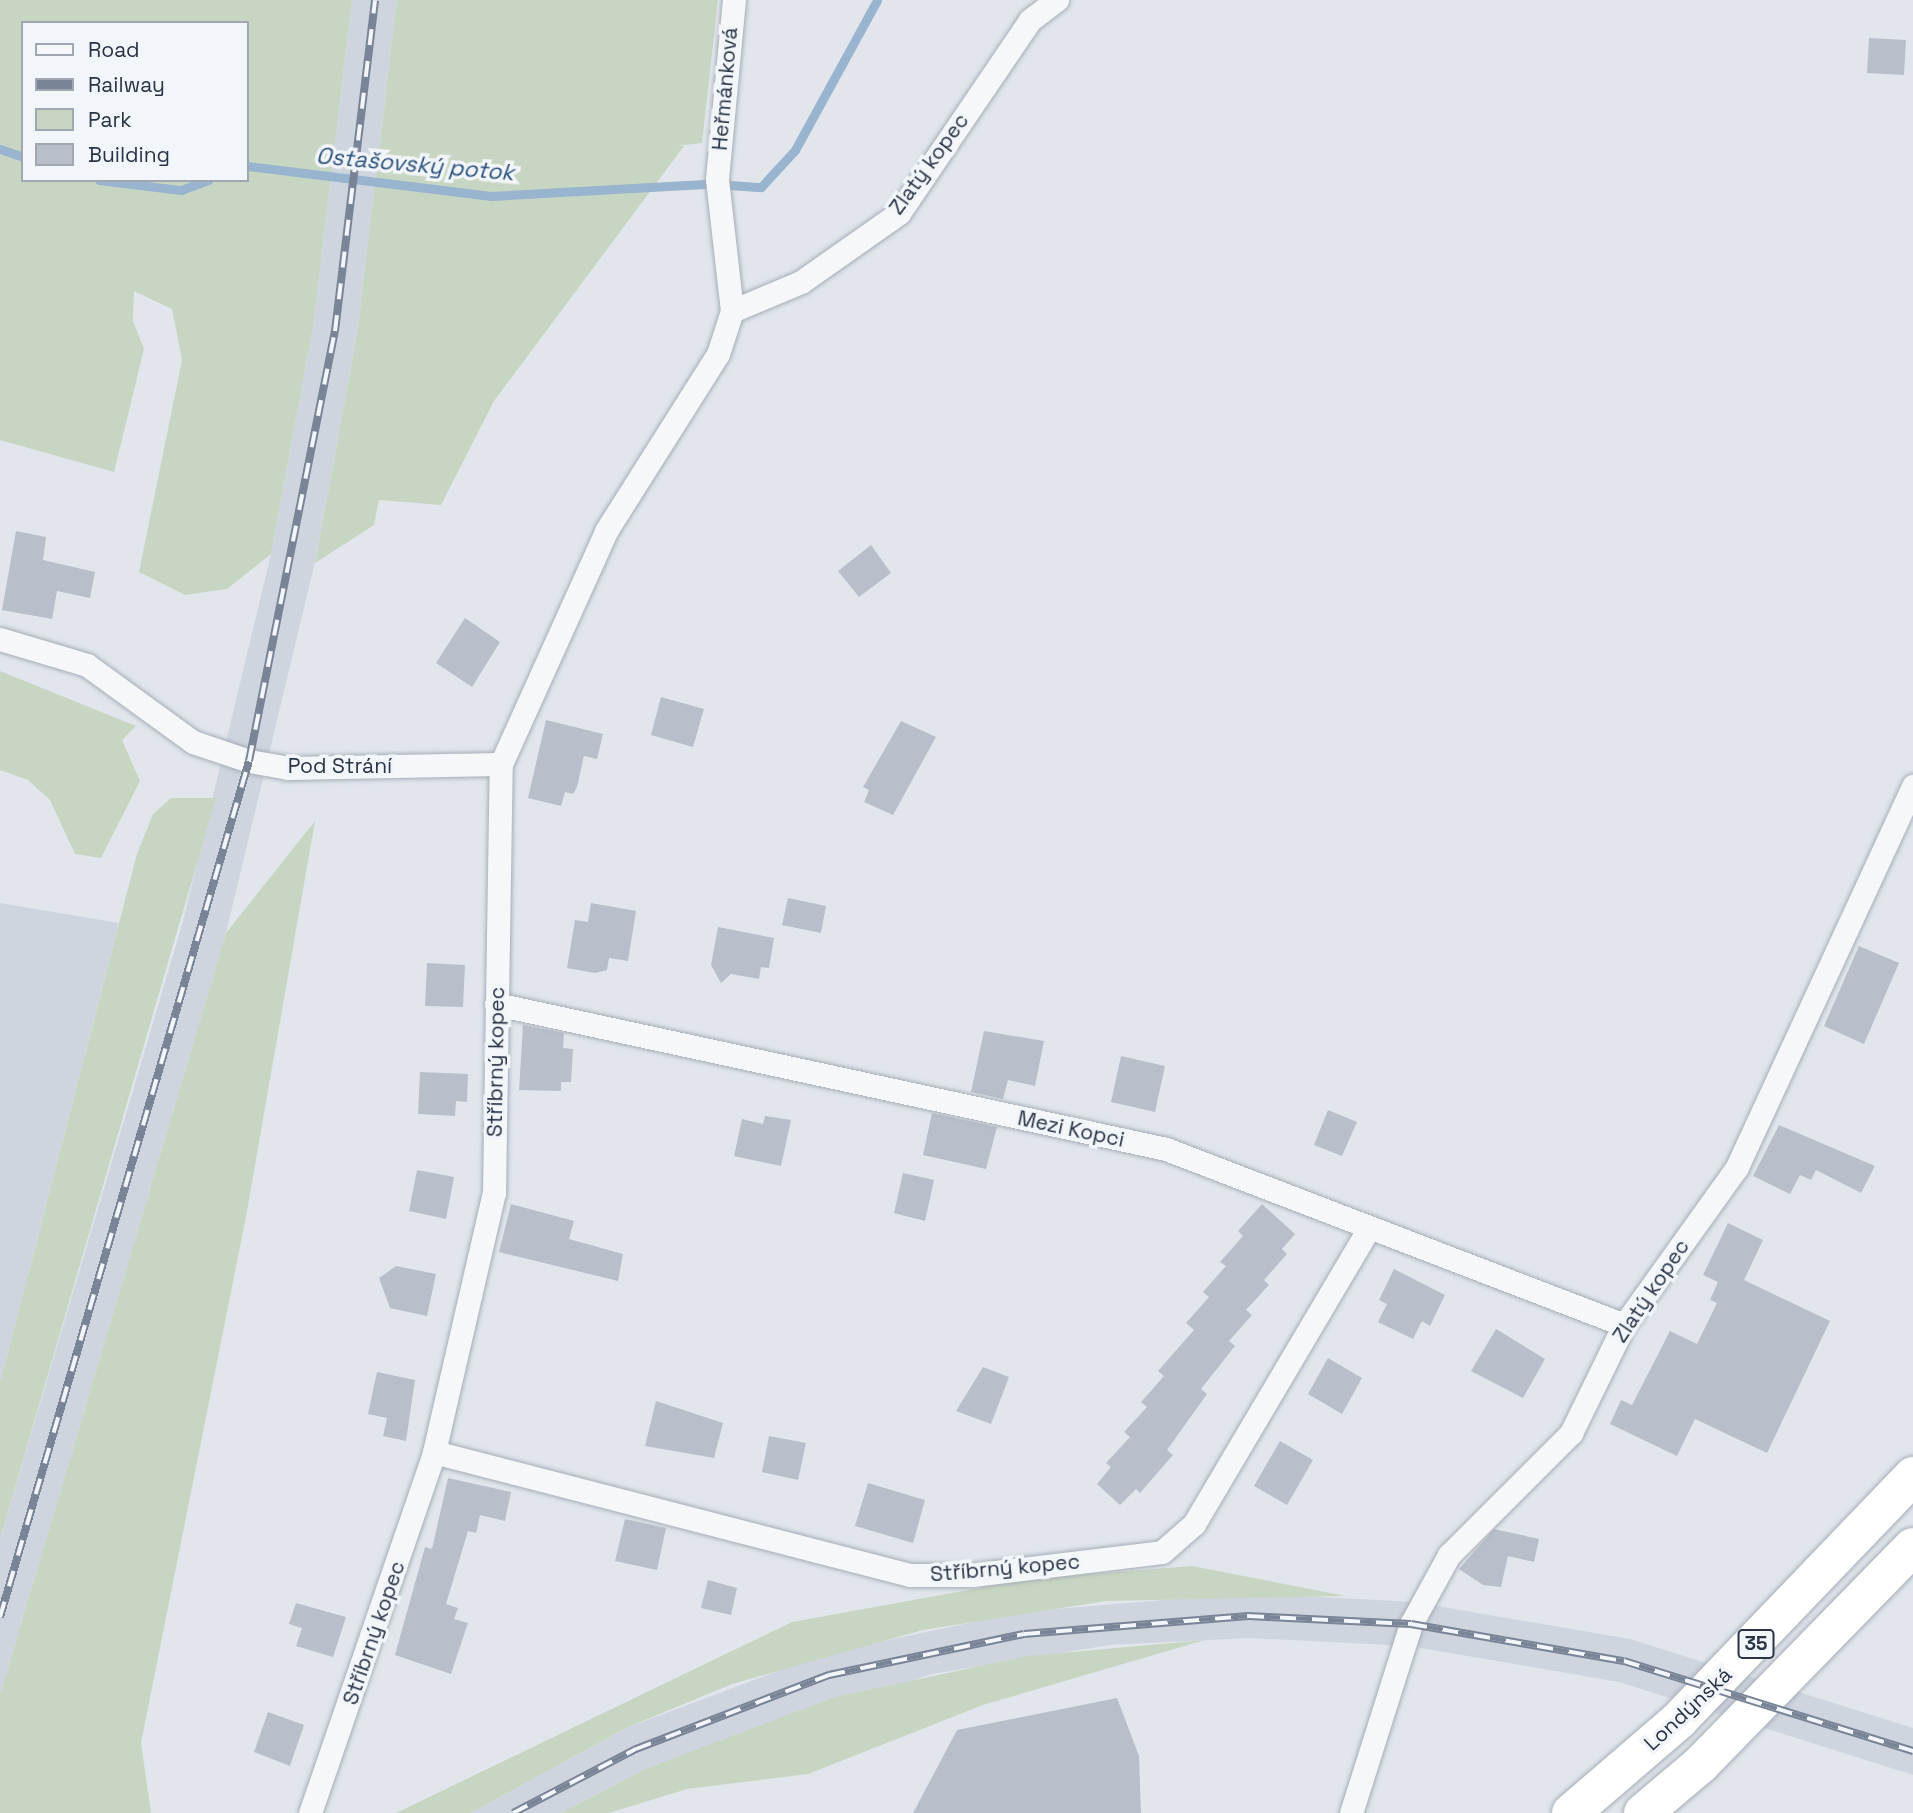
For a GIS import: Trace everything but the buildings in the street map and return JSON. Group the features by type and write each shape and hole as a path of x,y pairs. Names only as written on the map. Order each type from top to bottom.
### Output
{"highway":[{"name":"Londýnská","path":"1571,1813 1689,1711 1913,1476"},
{"name":"35","path":"1643,1813 1702,1763 1913,1547"}],"street":[{"name":"Heřmánková","path":"732,311 717,179 734,0"},
{"name":"Zlatý kopec","path":"732,311 801,282 899,214 1030,20 1057,0"},
{"name":"Stříbrný kopec","path":"310,1813 434,1452 494,1193 501,764 538,672 606,531 718,354 732,311"},
{"name":"Pod Strání","path":"0,639 87,665 194,742 249,761 288,768 501,764"},
{"name":"Zlatý kopec","path":"1351,1813 1411,1624 1449,1555 1571,1433 1624,1325 1737,1167 1913,786"},
{"name":"Mezi Kopci","path":"496,1004 1166,1150 1624,1325"},
{"name":"Stříbrný kopec","path":"434,1452 910,1575 972,1575 1162,1552 1194,1524 1369,1228"}],"shaded area":[{"path":"352,0 397,0 357,334 315,562 226,933 0,1695 0,1539 183,921 271,554 313,327"},
{"path":"0,903 119,923 0,1383"},
{"path":"1247,1593 1414,1602 1630,1639 1913,1728 1913,1775 1619,1682 1409,1646 1248,1638 1110,1645 932,1674 645,1769 561,1813 471,1813 626,1728 823,1654 1020,1612"}],"green space":[{"path":"0,0 352,0 313,327 271,554 227,589 185,595 139,572 182,360 172,309 134,291 133,321 144,349 114,472 0,440"},
{"path":"397,0 718,0 702,143 676,146 684,146 494,401 441,505 379,500 374,525 315,563 357,334"},
{"path":"0,671 136,726 122,740 140,781 101,858 75,854 50,800 28,780 0,770"},
{"path":"171,798 216,798 0,1539 0,1383 137,854 153,814"},
{"path":"315,821 246,1217 141,1743 151,1813 0,1813 0,1695 226,933"},
{"path":"1192,1566 1346,1596 1106,1601 923,1630 732,1684 626,1728 471,1813 396,1813 792,1622 1029,1579"},
{"path":"1205,1640 983,1705 808,1774 687,1789 609,1813 561,1813 645,1769 835,1697 1027,1656"}],"waterway":[{"name":"Ostašovský potok","path":"730,185 761,187 795,150 877,0"},
{"name":"Ostašovský potok","path":"0,149 21,156"},
{"name":"Ostašovský potok","path":"248,166 491,196 705,184"},
{"name":"Ostašovský potok","path":"115,182 181,190 203,182"}],"railway":[{"path":"0,1617 249,761 335,331 375,0"},
{"path":"513,1813 636,1749 829,1675 1024,1634 1248,1616 1411,1624 1624,1661 1913,1751"}]}
